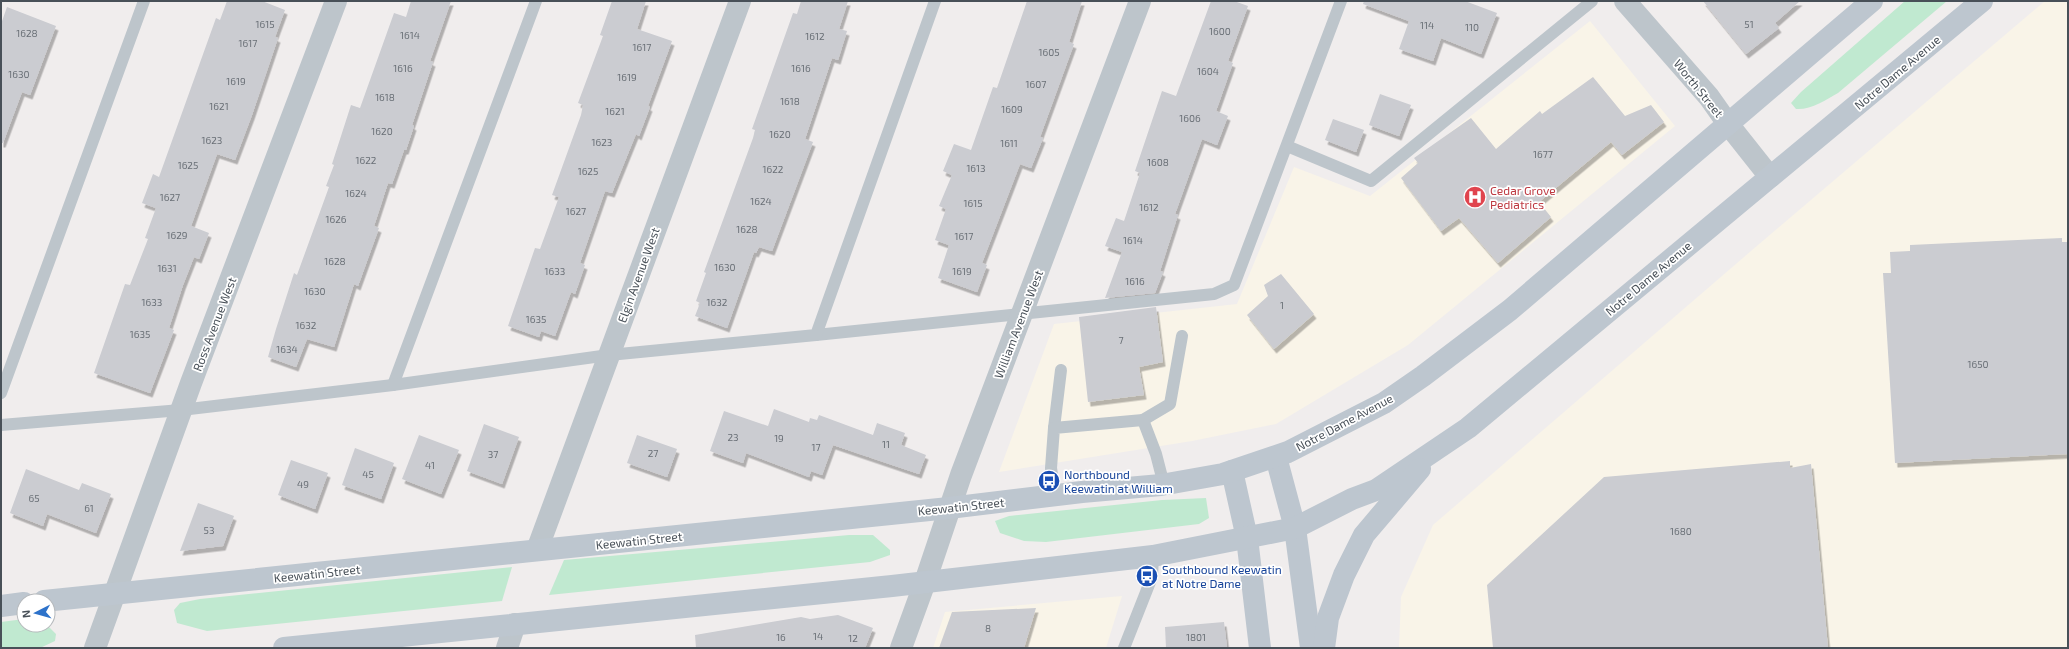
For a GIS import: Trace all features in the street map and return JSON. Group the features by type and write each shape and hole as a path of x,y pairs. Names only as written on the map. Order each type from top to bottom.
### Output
{"main road":[{"name":"Notre Dame Avenue","path":"1232,471 1276,457 1384,403 1423,376 1510,310 1872,1"},
{"name":"Notre Dame Avenue","path":"1247,538 1294,528 1352,499 1376,490 1468,428 1982,1"},
{"path":"1324,648 1328,618 1344,575 1364,535 1435,451"},
{"path":"1276,457 1294,528 1311,648"},
{"path":"1232,471 1247,538 1260,648"},
{"name":"Keewatin Street","path":"56,600 949,508 1055,495 1164,485 1232,471"},
{"path":"284,648 926,582 1153,556 1247,538"},
{"path":"1,606 16,604"}],"street":[{"name":"Ross Avenue West","path":"95,648 182,410 336,1"},
{"name":"Elgin Avenue West","path":"537,550 740,1"},
{"name":"William Avenue West","path":"901,648 926,582 949,508 1140,1"},
{"name":"Worth Street","path":"1625,1 1709,97 1728,124 1770,177"},
{"path":"507,648 515,624"}],"lane":[{"path":"1,393 144,1"},
{"path":"393,385 536,1"},
{"path":"816,335 935,1"},
{"path":"1,425 182,410 393,385 609,355 1214,294 1234,285 1341,1"},
{"path":"1287,146 1370,181 1592,1"},
{"path":"1054,428 1143,420 1170,404 1182,336"},
{"path":"1055,495 1052,468 1054,428 1061,370"},
{"path":"1143,420 1156,454 1164,485"},
{"path":"1124,648 1152,577 1153,556"}],"shaded area":[{"path":"2045,1 2068,1 2068,648 1399,648 1401,597 1433,525 1751,251"},
{"path":"1590,21 1675,126 1408,345 1276,424 1192,441 999,472 1054,324 1237,304 1294,167 1370,196"},
{"path":"1122,596 1106,648 933,648 945,612"}],"green space":[{"path":"1905,1 1947,1 1838,93 1813,106 1796,109 1791,103 1801,92"},
{"path":"1206,498 1209,518 1199,524 1046,542 1024,541 1000,533 995,521 1009,516 1162,500"},
{"path":"849,535 873,535 890,550 890,555 870,562 549,595 564,560"},
{"path":"512,567 502,601 207,631 177,623 174,610 180,603 200,599"},
{"path":"16,620 16,633 55,633 55,641 40,648 1,648 1,622"}],"building":[{"path":"227,1 262,1 285,10 275,37 278,38 235,160 217,154 191,226 209,233 199,259 194,257 183,285 169,328 174,330 150,393 94,373 125,284 130,285 148,239 145,238 156,208 142,203 153,174 159,177 216,18 220,20"},
{"path":"411,1 451,1 430,61 433,62 412,125 414,126 406,150 404,150 392,184 388,183 374,226 379,228 358,286 354,284 334,347 307,339 296,367 268,357 294,273 297,275 329,187 326,186 334,165 332,164 351,105 360,108 394,13 406,17"},
{"path":"612,1 646,1 637,29 672,41 648,106 650,107 639,136 636,134 612,193 605,191 580,263 585,265 575,294 571,292 555,336 541,331 539,337 508,326 535,248 540,249 559,197 552,195 581,115 583,105 578,103 603,36 600,35"},
{"path":"801,1 848,1 839,29 847,31 838,60 832,58 805,139 813,142 772,251 759,247 756,253 754,252 727,328 695,316 700,303 696,301 706,273 704,272 753,138 755,130 752,129 793,13 797,14"},
{"path":"1027,1 1082,1 1069,42 1074,44 1040,137 1043,138 1031,168 1020,164 982,263 987,265 977,292 938,278 949,245 935,240 946,209 939,206 952,175 943,171 954,144 971,150 993,87 997,88"},
{"path":"1211,1 1234,1 1248,6 1228,61 1233,63 1216,111 1228,116 1217,145 1202,139 1175,214 1178,215 1160,271 1163,272 1155,293 1105,298 1122,252 1105,246 1116,218 1124,221 1140,173 1135,171 1162,91 1176,96"},
{"path":"1364,1 1465,1 1497,13 1481,54 1441,38 1433,61 1399,49 1409,21 1363,4"},
{"path":"1703,1 1800,1 1775,23 1779,28 1746,54"},
{"path":"7,7 56,26 30,95 22,92 3,143 1,143 1,24"},
{"path":"1593,77 1625,116 1651,105 1664,122 1622,155 1611,142 1539,202 1551,217 1498,263 1459,218 1441,231 1401,178 1418,163 1414,158 1471,118 1496,149 1540,111 1542,114"},
{"path":"1380,94 1411,105 1399,136 1369,125"},
{"path":"1333,119 1364,130 1356,152 1325,140"},
{"path":"2062,238 2062,242 2068,242 2068,454 1895,463 1883,273 1891,273 1890,252 1910,251 1910,245"},
{"path":"1281,274 1314,314 1274,349 1247,315 1268,296 1264,285"},
{"path":"1156,307 1163,362 1139,367 1144,395 1088,402 1079,317"},
{"path":"774,409 809,422 810,418 817,420 819,415 873,435 877,423 905,433 901,445 926,455 919,474 833,445 822,475 811,471 809,477 746,453 743,463 710,451 724,411 768,426"},
{"path":"484,424 519,437 502,484 467,471"},
{"path":"419,435 459,450 441,494 402,479"},
{"path":"637,435 677,449 667,477 627,463"},
{"path":"355,448 394,463 381,499 342,485"},
{"path":"291,460 328,473 315,509 278,495"},
{"path":"1790,461 1790,468 1811,464 1828,648 1493,648 1487,585 1604,477"},
{"path":"26,469 79,490 82,483 111,494 96,533 47,514 43,526 10,513"},
{"path":"198,503 234,516 223,546 180,551"},
{"path":"1036,608 1024,648 939,648 952,612"},
{"path":"838,615 873,628 865,648 696,648 695,635 801,617 810,619"},
{"path":"1224,622 1227,648 1166,648 1165,627"}],"place":[{"name":"Cedar Grove Pediatrics","path":"1475,197"},
{"name":"Northbound Keewatin at William","path":"1049,481"},
{"name":"Southbound Keewatin at Notre Dame","path":"1147,576"}]}
